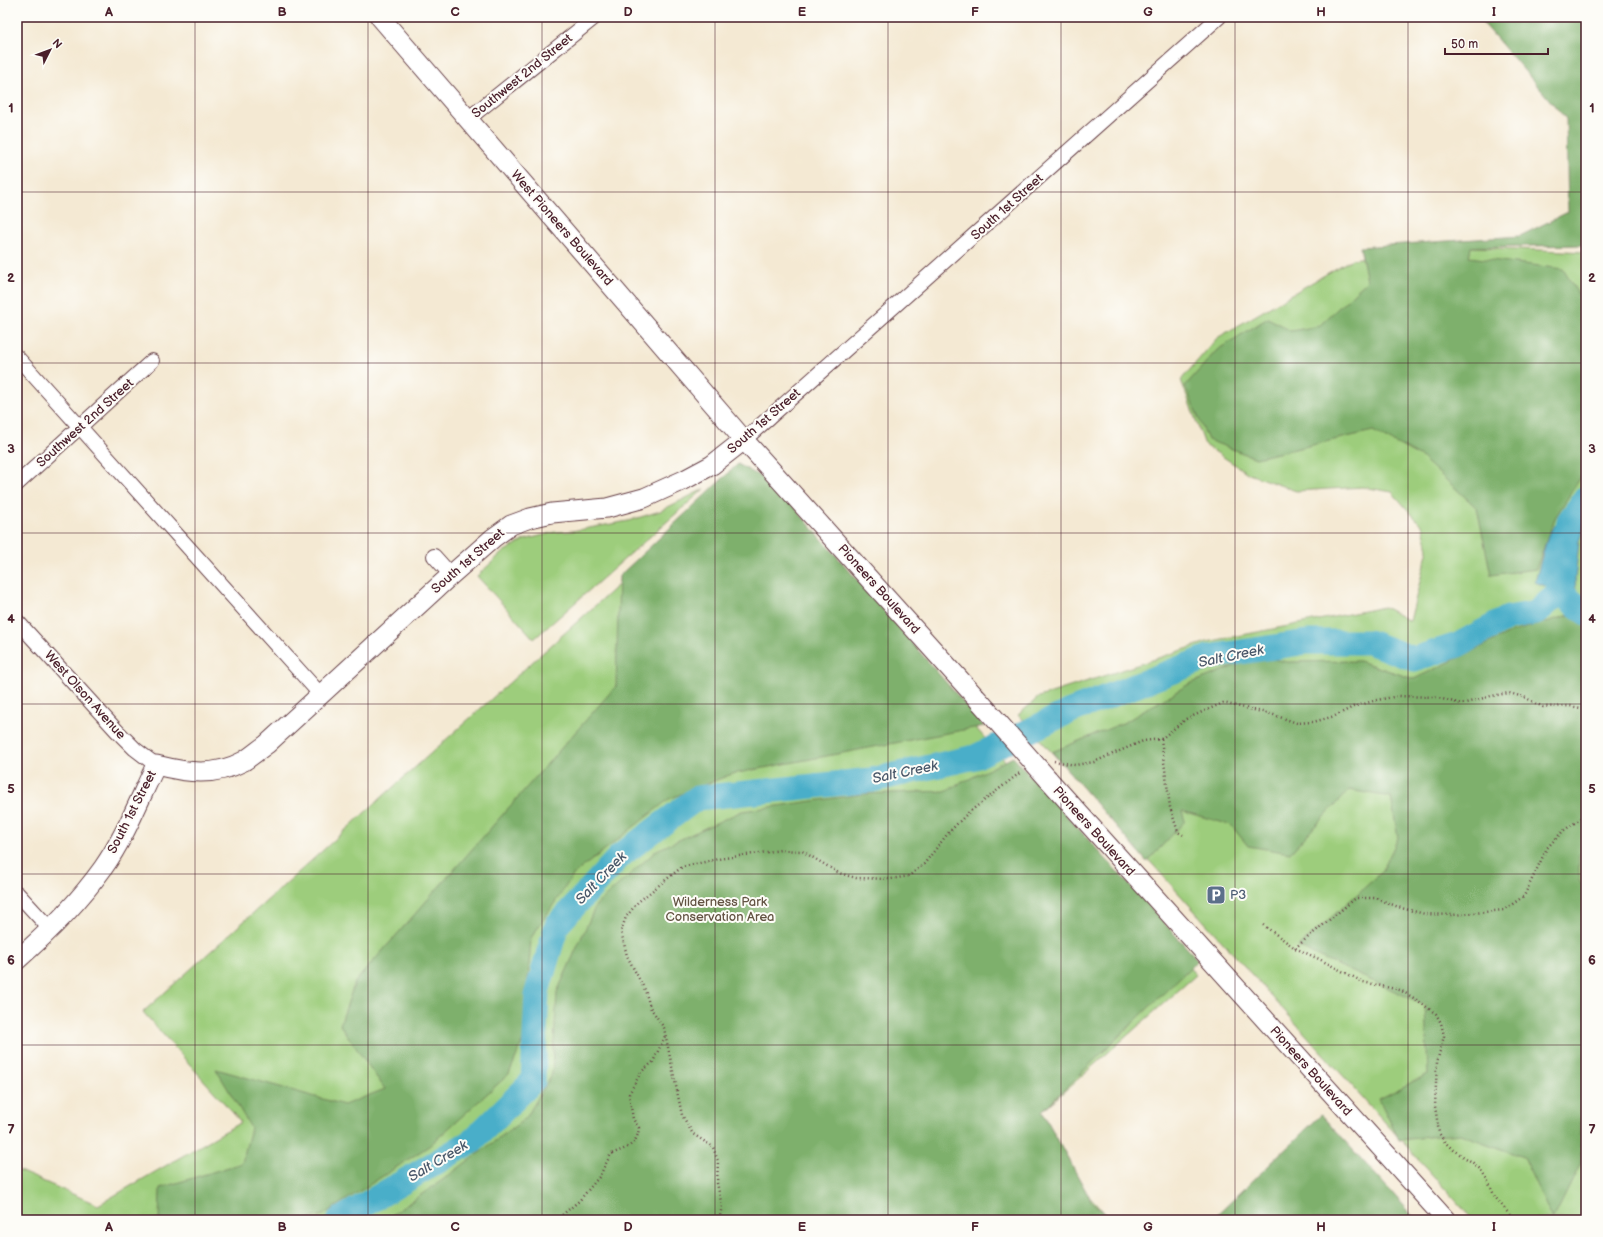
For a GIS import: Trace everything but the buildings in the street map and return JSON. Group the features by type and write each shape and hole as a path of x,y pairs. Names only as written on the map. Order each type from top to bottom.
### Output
{"main road":[{"name":"West Pioneers Boulevard","path":"380,17 744,440"},
{"name":"South 1st Street","path":"17,960 51,930 80,898 104,867 121,837 156,765 199,773 223,770 245,760 267,744 451,575 493,538 511,525 530,518 552,513 607,508 644,498 684,480 712,465 744,440"},
{"name":"Pioneers Boulevard","path":"744,440 1446,1220"}],"street":[{"name":"Southwest 2nd Street","path":"468,119 595,17"},
{"name":"South 1st Street","path":"744,440 1220,17"},
{"path":"17,357 321,695"},
{"name":"Southwest 2nd Street","path":"17,484 152,361"},
{"path":"434,556 451,575"},
{"name":"West Olson Avenue","path":"17,621 116,731 135,749 156,765"},
{"path":"17,893 51,930"}],"path":[{"path":"1053,761 1075,765 1094,762 1144,741 1161,738 1186,719 1222,703 1264,712 1297,723 1313,722 1336,716 1353,707 1377,700 1399,696 1434,697 1462,704 1509,693 1524,697 1543,707 1570,706 1586,709"},
{"path":"1161,738 1170,807 1178,832 1183,835"},
{"path":"714,1220 720,1216 722,1206 717,1182 718,1160 713,1147 693,1134 682,1115 664,1028 650,1007 645,990 627,956 621,931 626,917 638,902 682,868 718,859 781,850 802,851 839,873 856,878 891,879 909,876 924,864 949,832 968,813 1019,773"},
{"path":"1295,948 1356,898 1376,898 1401,908 1425,914 1453,915 1504,910 1524,896 1547,848 1563,831 1586,815"},
{"path":"1263,925 1295,948 1363,982 1400,990 1436,1014 1441,1023 1444,1036 1437,1062 1435,1106 1440,1133 1444,1141 1453,1150 1480,1169 1487,1179 1495,1197 1514,1220"},
{"path":"556,1220 579,1201 599,1177 611,1154 630,1146 638,1137 639,1128 633,1119 629,1094 641,1072 653,1062 665,1035"}],"green space":[{"path":"1478,17 1586,17 1586,245 1471,247 1469,257 1563,269 1581,299 1586,321 1586,469 1555,518 1536,569 1491,575 1477,508 1421,457 1373,431 1256,458 1208,440 1185,386 1217,350 1268,318 1291,331 1319,326 1367,281 1360,247 1520,236 1568,212 1566,119"},
{"path":"1451,246 1586,252 1586,1220 1473,1220 1018,715 1039,697 1207,642 1384,607 1410,621 1428,549 1423,527 1392,492 1363,487 1296,491 1249,474 1205,445 1181,380 1217,338 1352,259"},
{"path":"738,464 775,485 984,726 732,774 669,799 574,874 531,938 524,1038 509,1074 429,1146 323,1215 305,1220 159,1220 160,1188 242,1163 251,1128 216,1069 344,1105 385,1089 340,1025 355,982 616,686 619,576"},
{"name":"Wilderness Park Conservation Area","path":"746,470 1196,975 1026,1125 1111,1220 17,1220 17,1170 98,1205 241,1122 143,1012"},
{"path":"704,489 534,639 477,576 503,552 524,540 555,532 572,531 628,521 660,511"},
{"path":"1573,614 1586,624 1586,849 1579,855 1579,880 1586,892 1586,1103 1581,1108 1581,1163 1553,1220 1523,1157 1460,1134 1399,1140 1379,1099 1428,1074 1425,1005 1298,947 1382,872 1398,838 1391,797 1349,790 1290,853 1248,846 1231,825 1182,811 1185,821 1147,862 1052,752 1125,722 1189,684 1260,656 1287,662 1359,661 1414,679 1512,632"},
{"path":"1013,757 1198,960 1042,1111 1092,1202 1113,1220 384,1220 441,1181 526,1118 552,1074 557,992 596,905 657,850 742,811 863,794 945,791"},
{"path":"1321,1115 1417,1220 1212,1220"}],"water":[{"path":"1586,286 1586,340 1583,328 1582,313 1583,298"},
{"path":"1586,482 1586,519 1579,542 1575,579 1576,592 1560,592 1535,582 1548,535"}],"waterway":[{"name":"Salt Creek","path":"339,1220 472,1141 533,1081 537,992 557,925 621,855 697,798 872,780 975,757 1068,712 1209,657 1307,642 1369,642 1414,659 1458,645 1508,618 1536,613 1560,592 1561,560 1569,521 1586,498"},
{"path":"1560,592 1586,613"}],"place":[{"name":"P3","path":"1216,895"}]}
